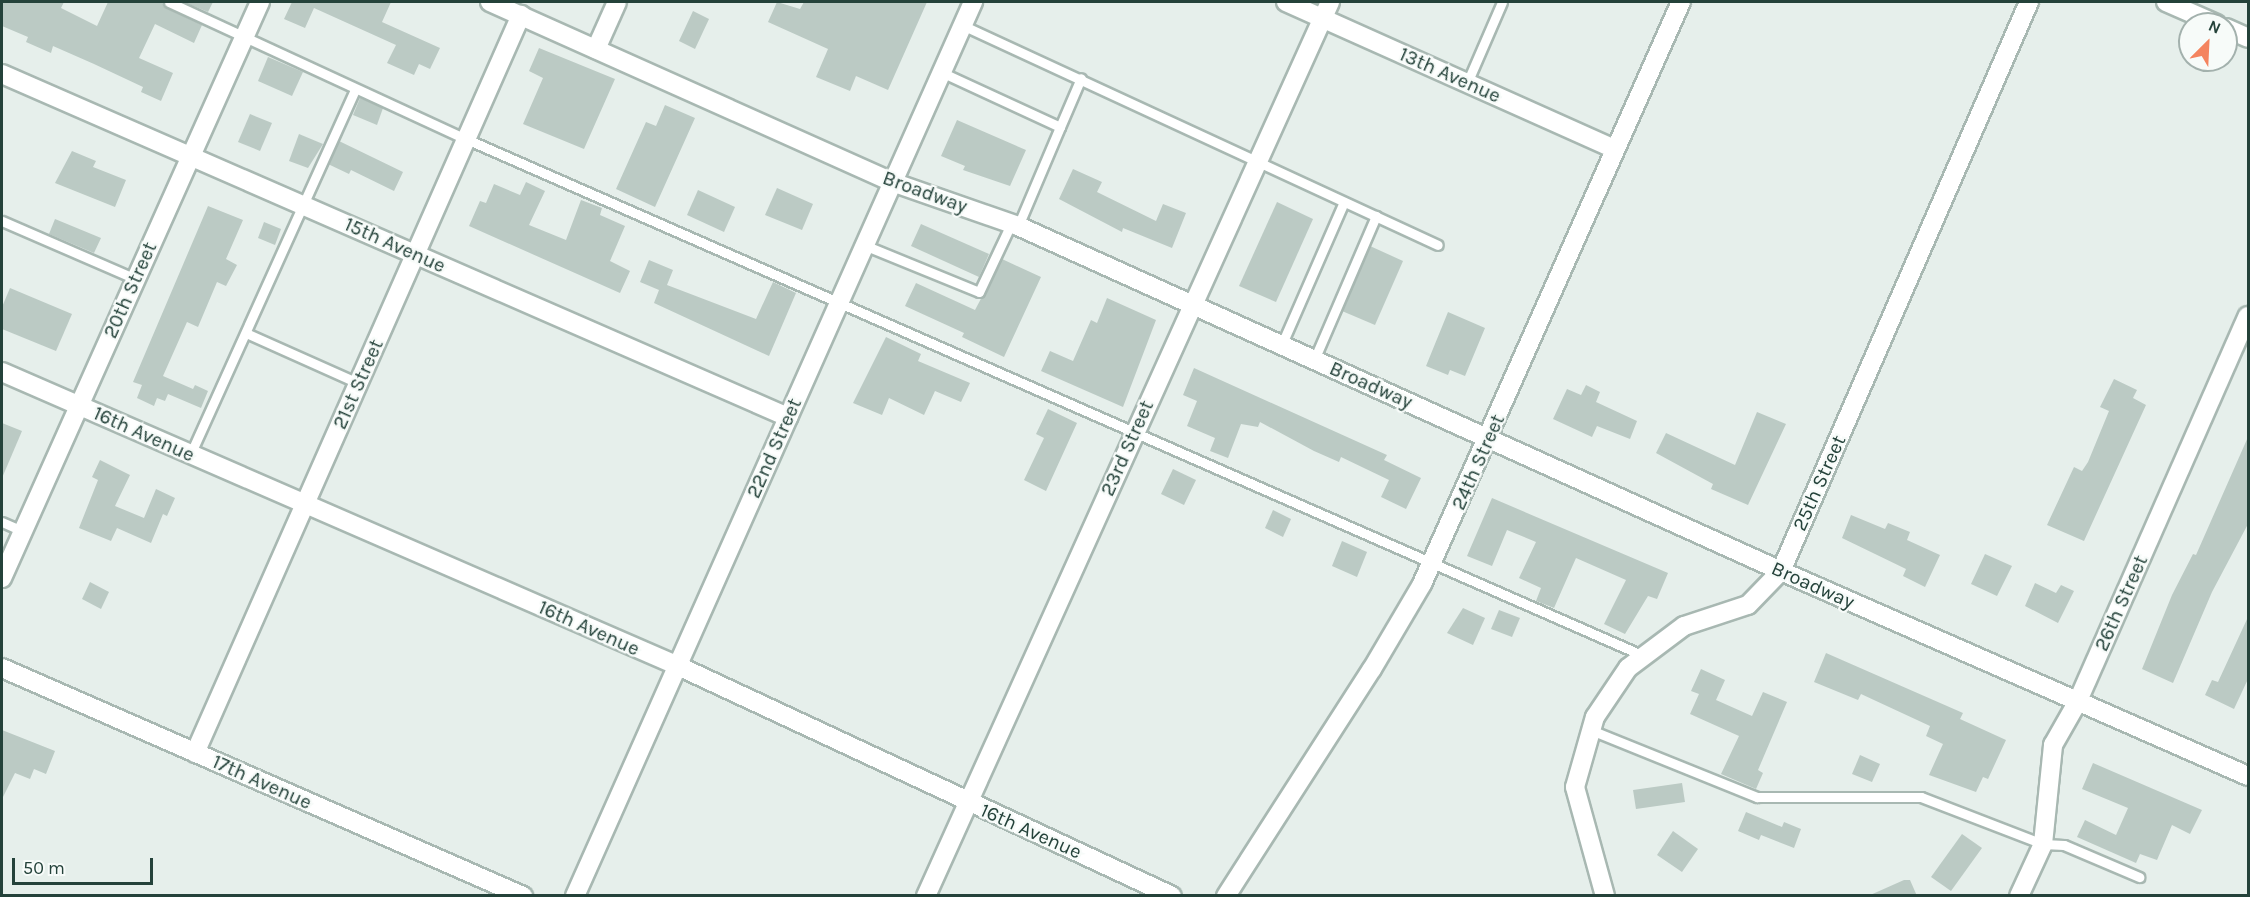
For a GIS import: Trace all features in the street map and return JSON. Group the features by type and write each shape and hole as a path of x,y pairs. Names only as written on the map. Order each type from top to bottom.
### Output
{"street":[{"name":"20th Street","path":"2,578 260,2"},
{"name":"Broadway","path":"490,2 892,182 1014,225 1191,306 1490,437 1781,571 2077,703 2248,776"},
{"path":"596,49 617,2"},
{"name":"22nd Street","path":"575,896 973,2"},
{"name":"13th Avenue","path":"1286,2 1326,10 1467,83 1614,149"},
{"name":"24th Street","path":"1226,896 1372,669 1431,564 1490,437 1614,149 1681,2"},
{"name":"25th Street","path":"1605,896 1575,787 1594,717 1628,668 1684,626 1748,605 1781,571 2029,2"},
{"path":"2166,2 2189,12"},
{"name":"23rd Street","path":"926,896 1133,432 1326,10"},
{"name":"21st Street","path":"195,753 521,15"},
{"name":"15th Avenue","path":"2,74 788,417"},
{"name":"26th Street","path":"2019,896 2043,844 2053,745 2077,703 2248,316"},
{"name":"16th Avenue","path":"2,372 676,665 1172,896"},
{"name":"17th Avenue","path":"2,668 523,896"}],"lane":[{"path":"169,2 465,138 1644,656"},
{"path":"1467,83 1502,2"},
{"path":"962,26 1081,78 1438,245"},
{"path":"941,72 1060,127"},
{"path":"864,245 979,292 1014,225 1081,78"},
{"path":"190,455 355,89"},
{"path":"1281,346 1344,202"},
{"path":"1314,360 1376,216"},
{"path":"2,221 136,279"},
{"path":"246,333 358,383"},
{"path":"2,522 22,531"},
{"path":"1591,730 1757,798 1921,797 2043,844 2064,845 2139,877"}],"building":[{"path":"2,2 64,2 61,8 97,26 108,2 162,2 166,8 202,25 194,43 155,24 139,58 173,73 161,101 141,92 143,87 53,46 51,53 26,42 28,37 2,26"},
{"path":"184,2 213,2 208,12"},
{"path":"292,2 391,2 382,22 440,48 430,69 419,64 414,75 387,63 396,45 314,8 305,28 284,19"},
{"path":"777,2 800,9 804,2 927,2 888,90 856,76 850,91 816,77 828,49 768,22"},
{"path":"693,11 709,19 695,49 679,41"},
{"path":"539,48 615,79 584,149 523,124 543,78 529,71"},
{"path":"268,57 303,72 292,96 258,81"},
{"path":"360,98 383,108 377,125 353,115"},
{"path":"665,105 695,118 655,207 616,189 646,122 656,126"},
{"path":"250,114 272,123 260,151 238,142"},
{"path":"957,120 1026,150 1010,186 963,170 965,166 941,156"},
{"path":"299,134 323,144 308,168 289,161"},
{"path":"339,141 403,172 394,191 351,170 349,174 328,164"},
{"path":"72,151 96,161 93,167 126,180 115,207 55,183"},
{"path":"1073,169 1102,182 1097,192 1156,221 1163,204 1186,213 1172,248 1123,228 1122,232 1059,199"},
{"path":"526,182 545,191 529,225 566,240 581,200 602,208 600,215 625,226 610,261 630,271 620,293 469,226 480,201 486,203 494,184 520,195"},
{"path":"777,188 813,204 802,230 765,215"},
{"path":"698,190 735,207 724,232 687,215"},
{"path":"1277,202 1313,219 1276,302 1239,286"},
{"path":"208,206 243,220 226,259 237,265 226,286 217,282 198,327 187,322 163,376 193,389 195,385 208,391 201,408 168,394 165,401 157,398 154,406 137,398 142,385 133,382"},
{"path":"55,219 101,238 94,253 49,234"},
{"path":"264,222 281,229 275,245 258,238"},
{"path":"921,224 989,254 979,277 911,246"},
{"path":"1370,246 1403,261 1375,325 1342,311"},
{"path":"1002,259 1041,277 1004,357 962,337 964,333 905,306 916,283 975,310"},
{"path":"649,260 673,270 667,285 756,319 773,282 796,293 769,356 654,303 659,290 640,282"},
{"path":"10,288 72,314 56,351 2,329 2,307"},
{"path":"1107,298 1156,320 1123,407 1041,371 1050,351 1073,361 1091,320 1097,323"},
{"path":"1448,312 1485,328 1465,376 1450,370 1448,375 1426,366"},
{"path":"886,337 921,354 918,361 970,383 961,402 935,391 924,415 889,398 882,415 853,403"},
{"path":"1194,368 1387,455 1384,460 1421,478 1406,509 1381,497 1389,480 1341,457 1339,462 1314,451 1260,422 1258,427 1241,424 1228,458 1210,451 1215,438 1187,426 1197,401 1183,395"},
{"path":"2114,379 2137,390 2133,398 2146,405 2084,541 2047,525 2074,467 2082,471 2088,462 2109,411 2100,407"},
{"path":"1586,385 1600,392 1596,402 1637,421 1630,439 1597,426 1592,437 1553,419 1567,389 1581,395"},
{"path":"1048,409 1077,423 1046,491 1024,480 1044,438 1036,434"},
{"path":"1757,412 1786,424 1748,505 1711,489 1713,484 1656,453 1666,433 1735,465"},
{"path":"2,423 22,431 2,478"},
{"path":"2248,437 2248,524 2212,592 2173,683 2142,669 2172,595 2193,554 2196,555"},
{"path":"100,460 130,475 115,506 144,518 156,489 175,498 167,516 163,514 151,543 117,528 111,541 79,528 98,480 92,477"},
{"path":"1173,469 1196,480 1184,505 1161,494"},
{"path":"1492,498 1668,573 1657,599 1648,596 1625,634 1604,624 1626,580 1576,558 1554,608 1536,601 1541,588 1519,578 1536,542 1507,530 1492,566 1467,556"},
{"path":"1273,510 1291,519 1283,537 1265,528"},
{"path":"1851,515 1885,529 1888,523 1910,532 1907,540 1940,555 1925,587 1903,576 1906,569 1842,538"},
{"path":"1342,541 1367,552 1357,577 1332,566"},
{"path":"1985,554 2012,566 1997,596 1971,584"},
{"path":"90,582 109,592 101,609 82,599"},
{"path":"2035,583 2056,593 2061,585 2074,591 2058,623 2025,606"},
{"path":"1463,608 1485,618 1473,645 1447,633"},
{"path":"1499,610 1520,618 1512,637 1491,629"},
{"path":"2248,617 2248,679 2234,709 2205,695 2212,680 2218,682"},
{"path":"1826,653 1963,713 1960,719 2006,740 1988,779 1983,777 1976,792 1929,775 1943,744 1926,736 1930,726 1861,694 1858,700 1814,682"},
{"path":"1701,669 1725,680 1716,700 1752,716 1763,692 1787,702 1758,770 1763,773 1756,789 1721,774 1739,736 1690,714 1699,694 1691,691"},
{"path":"2,730 55,751 46,774 34,769 30,779 15,773 2,799"},
{"path":"1860,755 1880,764 1872,782 1852,774"},
{"path":"2093,763 2202,810 2190,834 2172,825 2157,860 2140,854 2136,863 2077,837 2085,820 2116,835 2128,808 2082,789"},
{"path":"1682,783 1685,802 1636,809 1633,790"},
{"path":"1746,812 1782,827 1784,822 1801,829 1794,848 1761,835 1759,840 1738,831"},
{"path":"1673,831 1698,849 1682,872 1657,855"},
{"path":"1962,834 1982,848 1951,891 1931,877"},
{"path":"1904,880 1910,880 1917,896 1868,896"}]}
